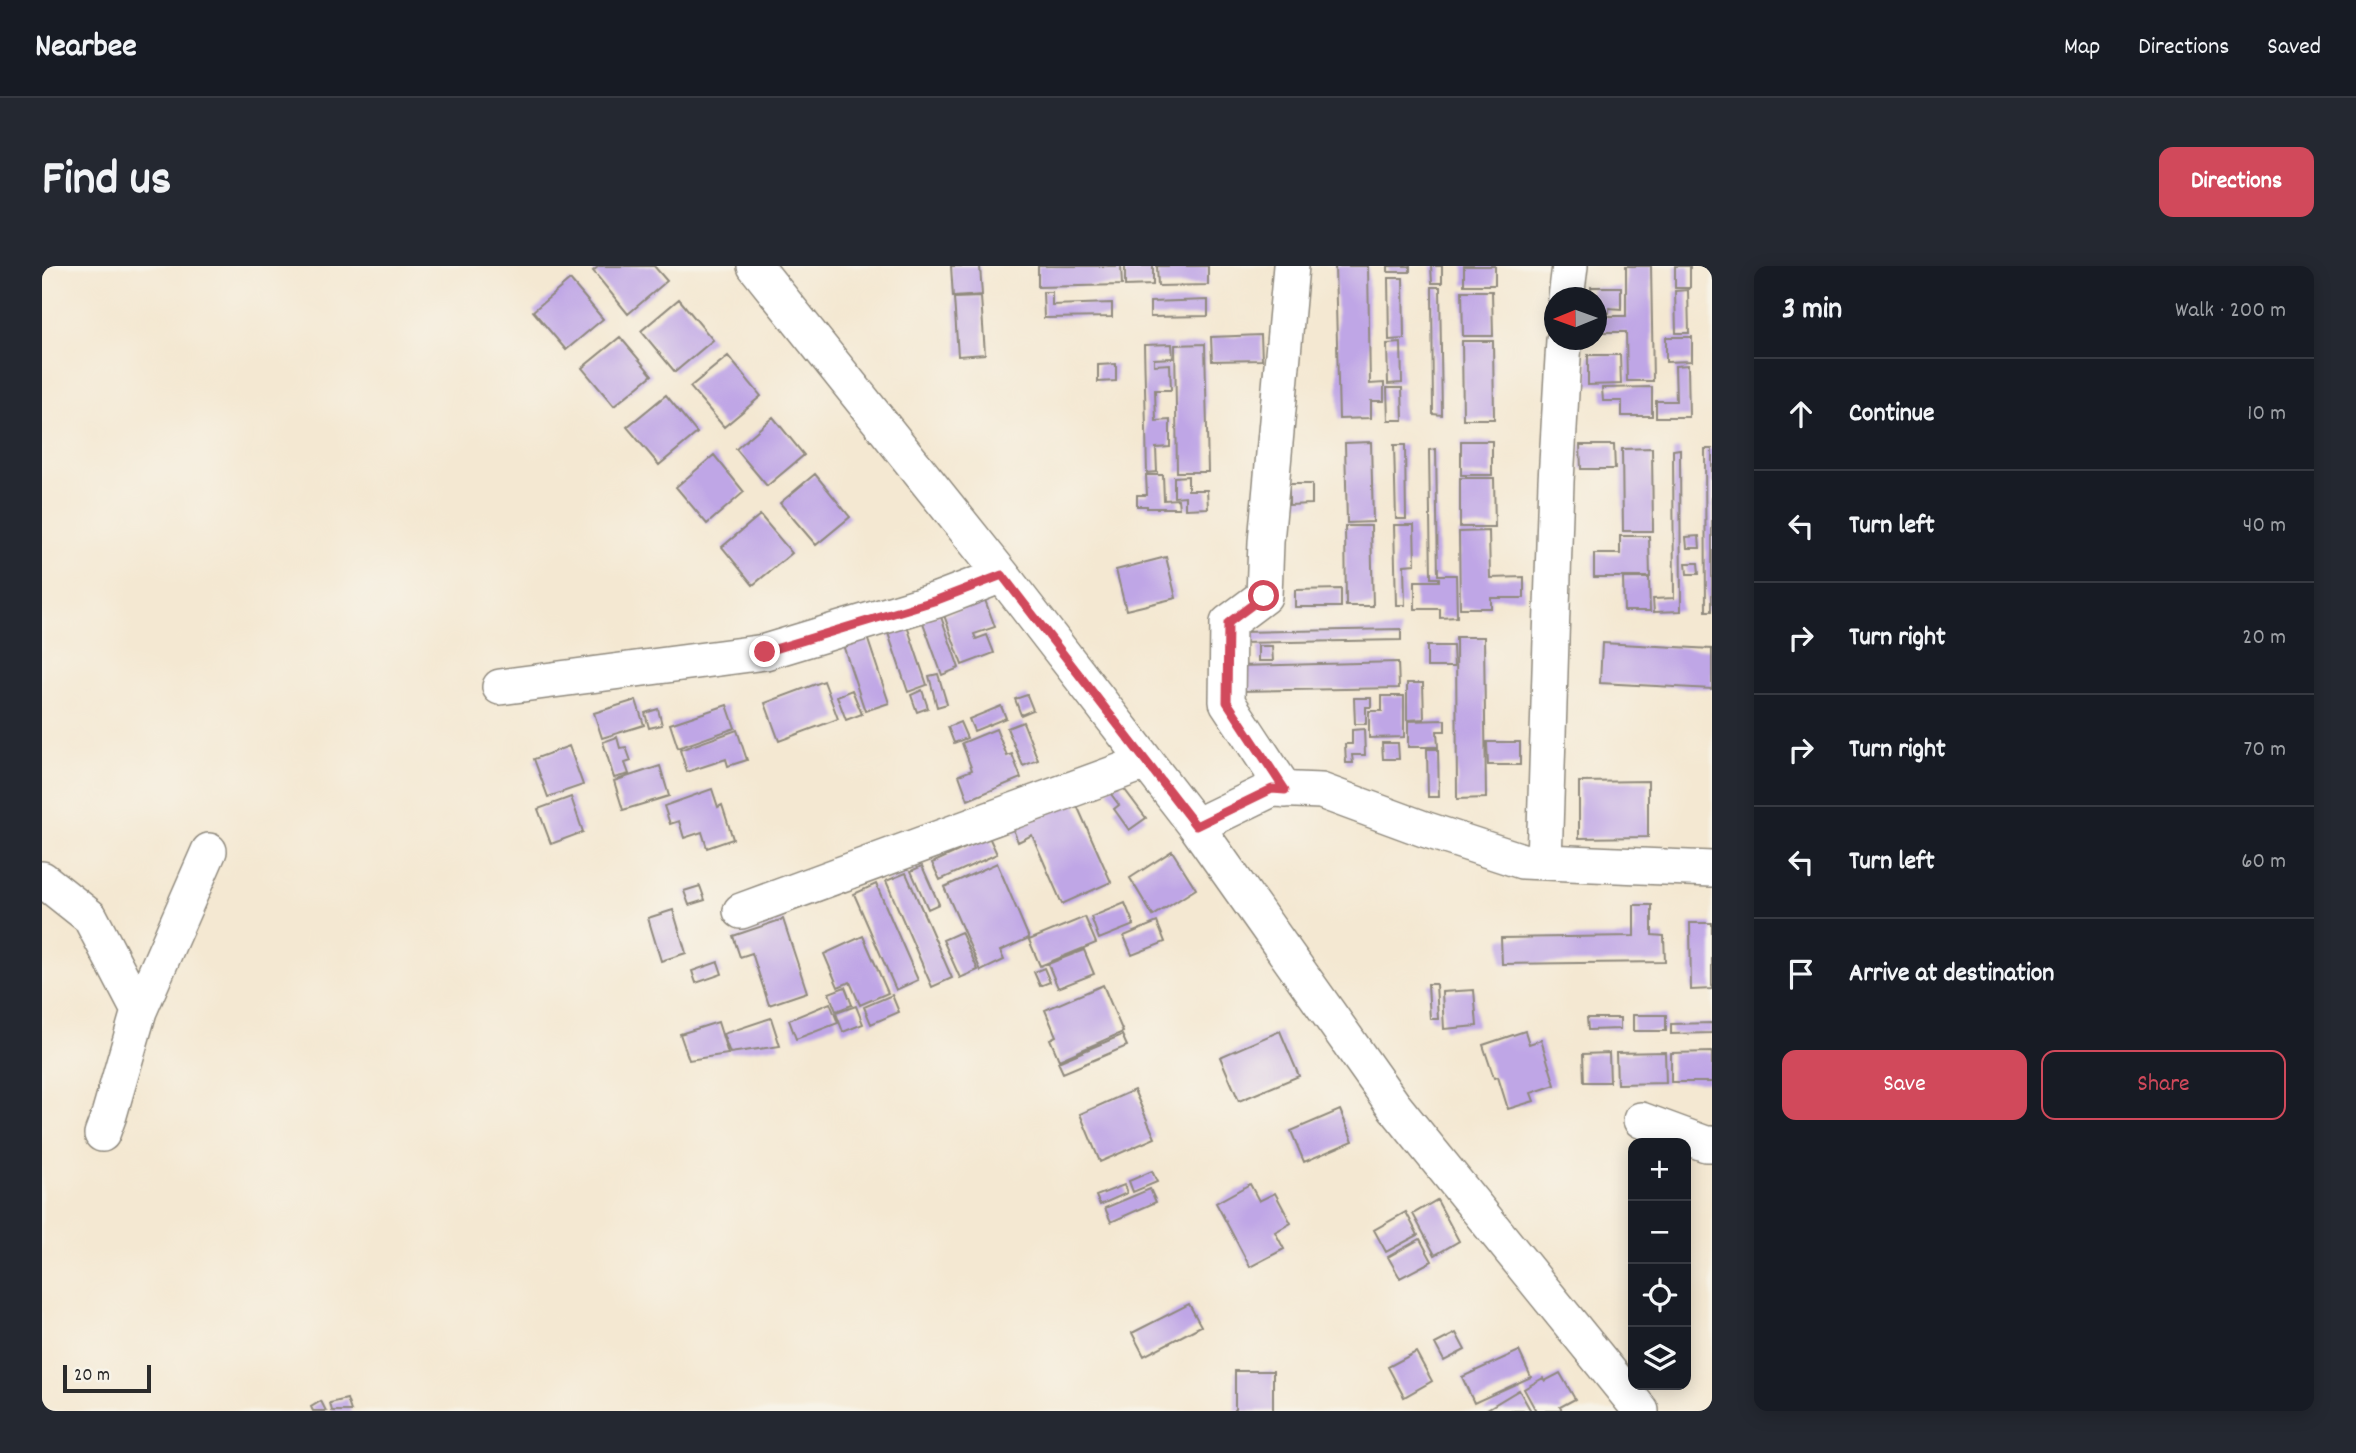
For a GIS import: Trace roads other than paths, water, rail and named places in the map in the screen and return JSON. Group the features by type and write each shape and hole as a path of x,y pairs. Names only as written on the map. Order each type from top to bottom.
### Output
{"street":[{"path":"755,266 1002,575 1196,826 1394,1106 1641,1411"},
{"path":"1285,790 1227,702 1228,623 1264,596 1267,529 1291,266"},
{"path":"1567,287 1570,266"},
{"path":"1544,862 1556,481 1563,350"},
{"path":"500,687 765,652 937,600 1002,575"},
{"path":"741,911 1146,762"},
{"path":"1196,826 1272,789 1321,791 1522,861 1712,869"},
{"path":"102,1134 139,1011 209,851"},
{"path":"42,878 90,917 139,1011"},
{"path":"1641,1121 1712,1144"}]}
